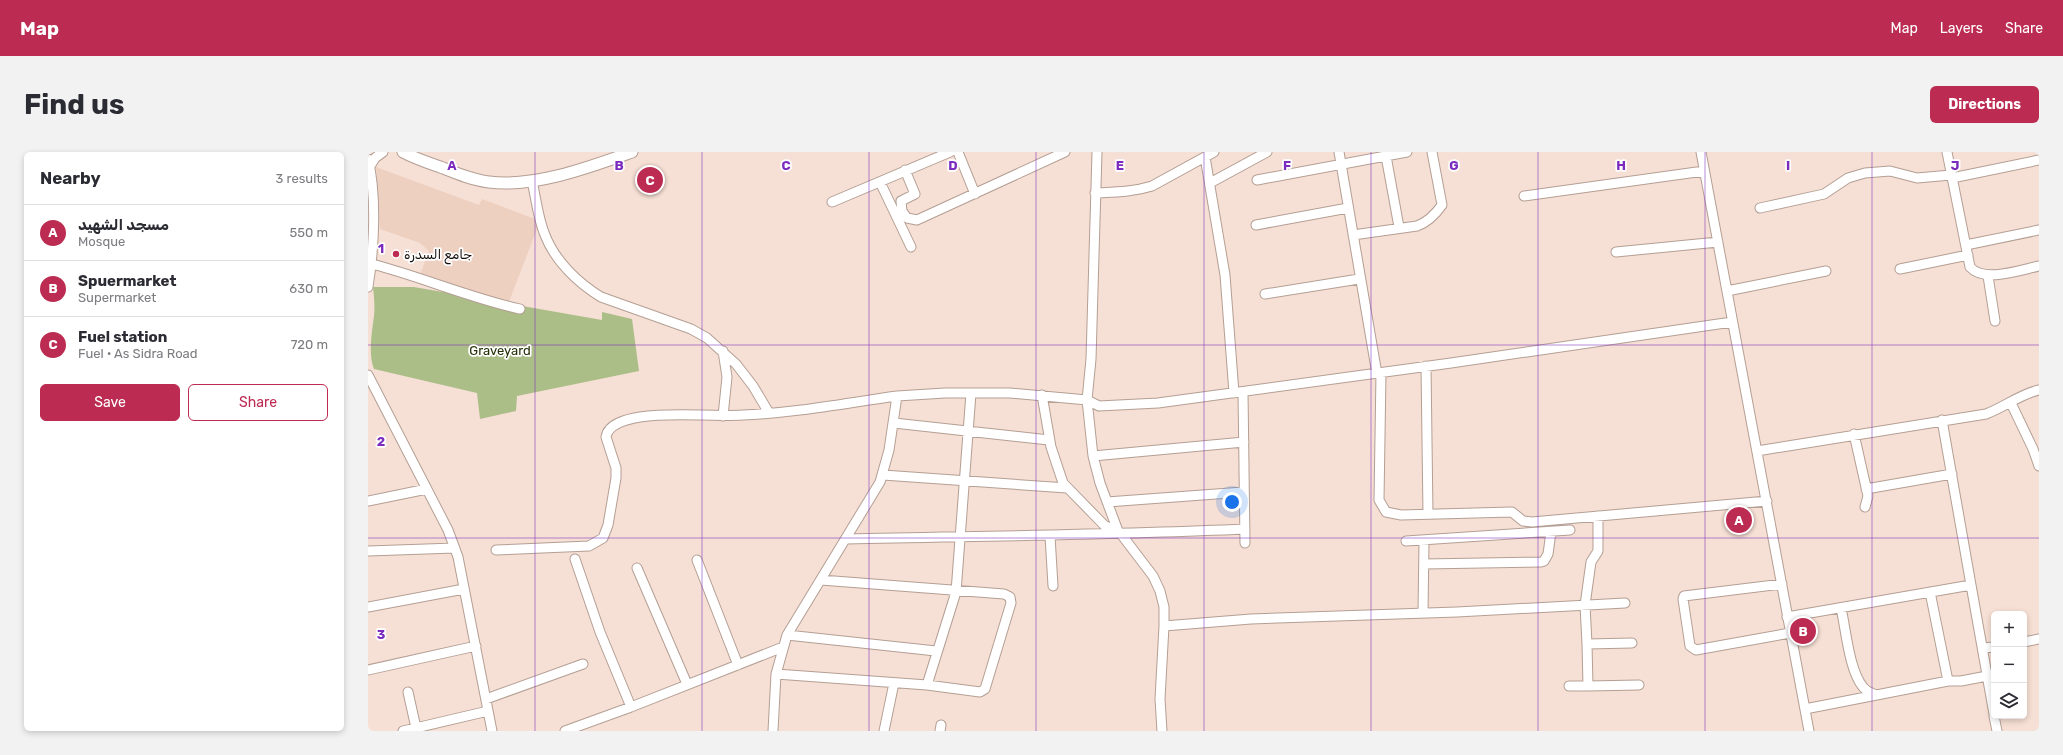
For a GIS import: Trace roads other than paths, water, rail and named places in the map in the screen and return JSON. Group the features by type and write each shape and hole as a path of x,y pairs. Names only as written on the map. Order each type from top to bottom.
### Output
{"main road":[{"path":"403,152 460,175 490,182 532,181 573,171 629,152"}],"street":[{"path":"368,287 372,264 373,227 369,163 383,152"},
{"path":"832,202 950,152"},
{"path":"958,152 975,194"},
{"path":"905,170 915,194 901,201 905,216 910,220 917,220 1065,152"},
{"path":"1097,152 1091,359 1087,400 1093,456 1107,502 1119,533 1153,576 1162,597 1164,626 1160,699 1162,731"},
{"path":"1095,193 1141,190 1152,186 1214,152"},
{"path":"1210,183 1267,152"},
{"path":"1339,152 1360,279 1379,374 1379,500 1386,512 1392,514 1512,512 1523,521 1532,522 1766,501"},
{"path":"1257,180 1382,155 1407,152"},
{"path":"1353,235 1425,223 1442,206 1432,152"},
{"path":"1701,152 1809,731"},
{"path":"1947,152 1970,267 1973,270 1988,276 2039,266"},
{"path":"1382,155 1398,227"},
{"path":"1205,157 1225,275 1239,393 1244,442 1243,492 1245,543"},
{"path":"1760,208 1824,194 1848,178 1865,173 1890,171 1917,178 1952,177 2039,160"},
{"path":"1524,196 1704,171"},
{"path":"532,181 544,235 554,254 575,278 587,289 601,296 691,329 707,338 723,351 753,386 769,413"},
{"path":"880,182 911,247"},
{"path":"1256,226 1348,208"},
{"path":"1966,245 2039,230"},
{"path":"1616,252 1718,242"},
{"path":"1900,269 1968,255"},
{"path":"372,264 399,271 488,302 520,309"},
{"path":"1727,291 1826,271"},
{"path":"1988,276 1995,321"},
{"path":"1265,294 1360,279"},
{"path":"496,550 589,546 603,538 608,525 616,478 616,468 606,437 608,431 615,425 640,417 683,415 723,416 769,413 897,396 945,393 1042,395 1087,400 1099,406 1158,403 1379,374 1732,322"},
{"path":"723,351 728,377 723,416"},
{"path":"1426,366 1428,514"},
{"path":"368,375 448,530 455,548 492,731"},
{"path":"1757,451 1854,434 1986,414 2011,403 2020,396 2039,390"},
{"path":"927,686 936,651 956,592 971,393"},
{"path":"1042,395 1049,440 1056,465 1067,488 1104,525 1119,533"},
{"path":"777,731 773,731 776,674 783,647 787,636 847,539 883,475 894,424 897,396"},
{"path":"2011,403 2033,449 2039,466"},
{"path":"1942,420 1991,698"},
{"path":"894,424 1049,440"},
{"path":"1854,434 1866,489 1867,501 1865,506"},
{"path":"1093,456 1244,442"},
{"path":"1866,489 1952,474"},
{"path":"883,475 965,482 1067,488"},
{"path":"368,501 427,489"},
{"path":"1107,502 1243,492"},
{"path":"1588,686 1585,605 1591,562 1598,551 1598,516"},
{"path":"847,539 960,536 1050,536 1091,533 1245,529"},
{"path":"1406,542 1570,530"},
{"path":"1424,564 1541,562 1544,561 1548,554 1551,532"},
{"path":"1050,536 1053,586"},
{"path":"1424,541 1424,613"},
{"path":"368,551 455,548"},
{"path":"575,559 600,632 631,707"},
{"path":"697,560 738,665"},
{"path":"636,568 687,684"},
{"path":"776,674 894,683 980,692 985,689 1011,598 1004,594 956,592 821,580"},
{"path":"1782,584 1684,596 1682,599 1690,646 1696,650 1790,633"},
{"path":"1787,617 1971,585"},
{"path":"368,608 464,589"},
{"path":"1930,592 1948,681"},
{"path":"1164,626 1251,619 1424,613 1625,603"},
{"path":"1841,608 1854,667 1859,680 1866,691 1876,695"},
{"path":"787,636 936,651"},
{"path":"2027,641 2039,639"},
{"path":"1587,644 1632,643"},
{"path":"368,670 476,646"},
{"path":"565,731 631,707 783,647"},
{"path":"1983,648 1991,647"},
{"path":"486,699 583,664"},
{"path":"1805,709 1948,681 1961,681 1987,676"},
{"path":"884,731 894,683"},
{"path":"1569,686 1639,684"},
{"path":"408,692 416,728"},
{"path":"403,731 488,711"},
{"path":"1995,719 1997,731"}],"place":[{"name":"Fuel station","path":"650,180"},
{"name":"جامع السدرة","path":"396,254"},
{"name":"مسجد الشهيد","path":"1739,520"},
{"name":"Spuermarket","path":"1803,631"}],"park label":[{"name":"Graveyard","path":"500,350"}]}
